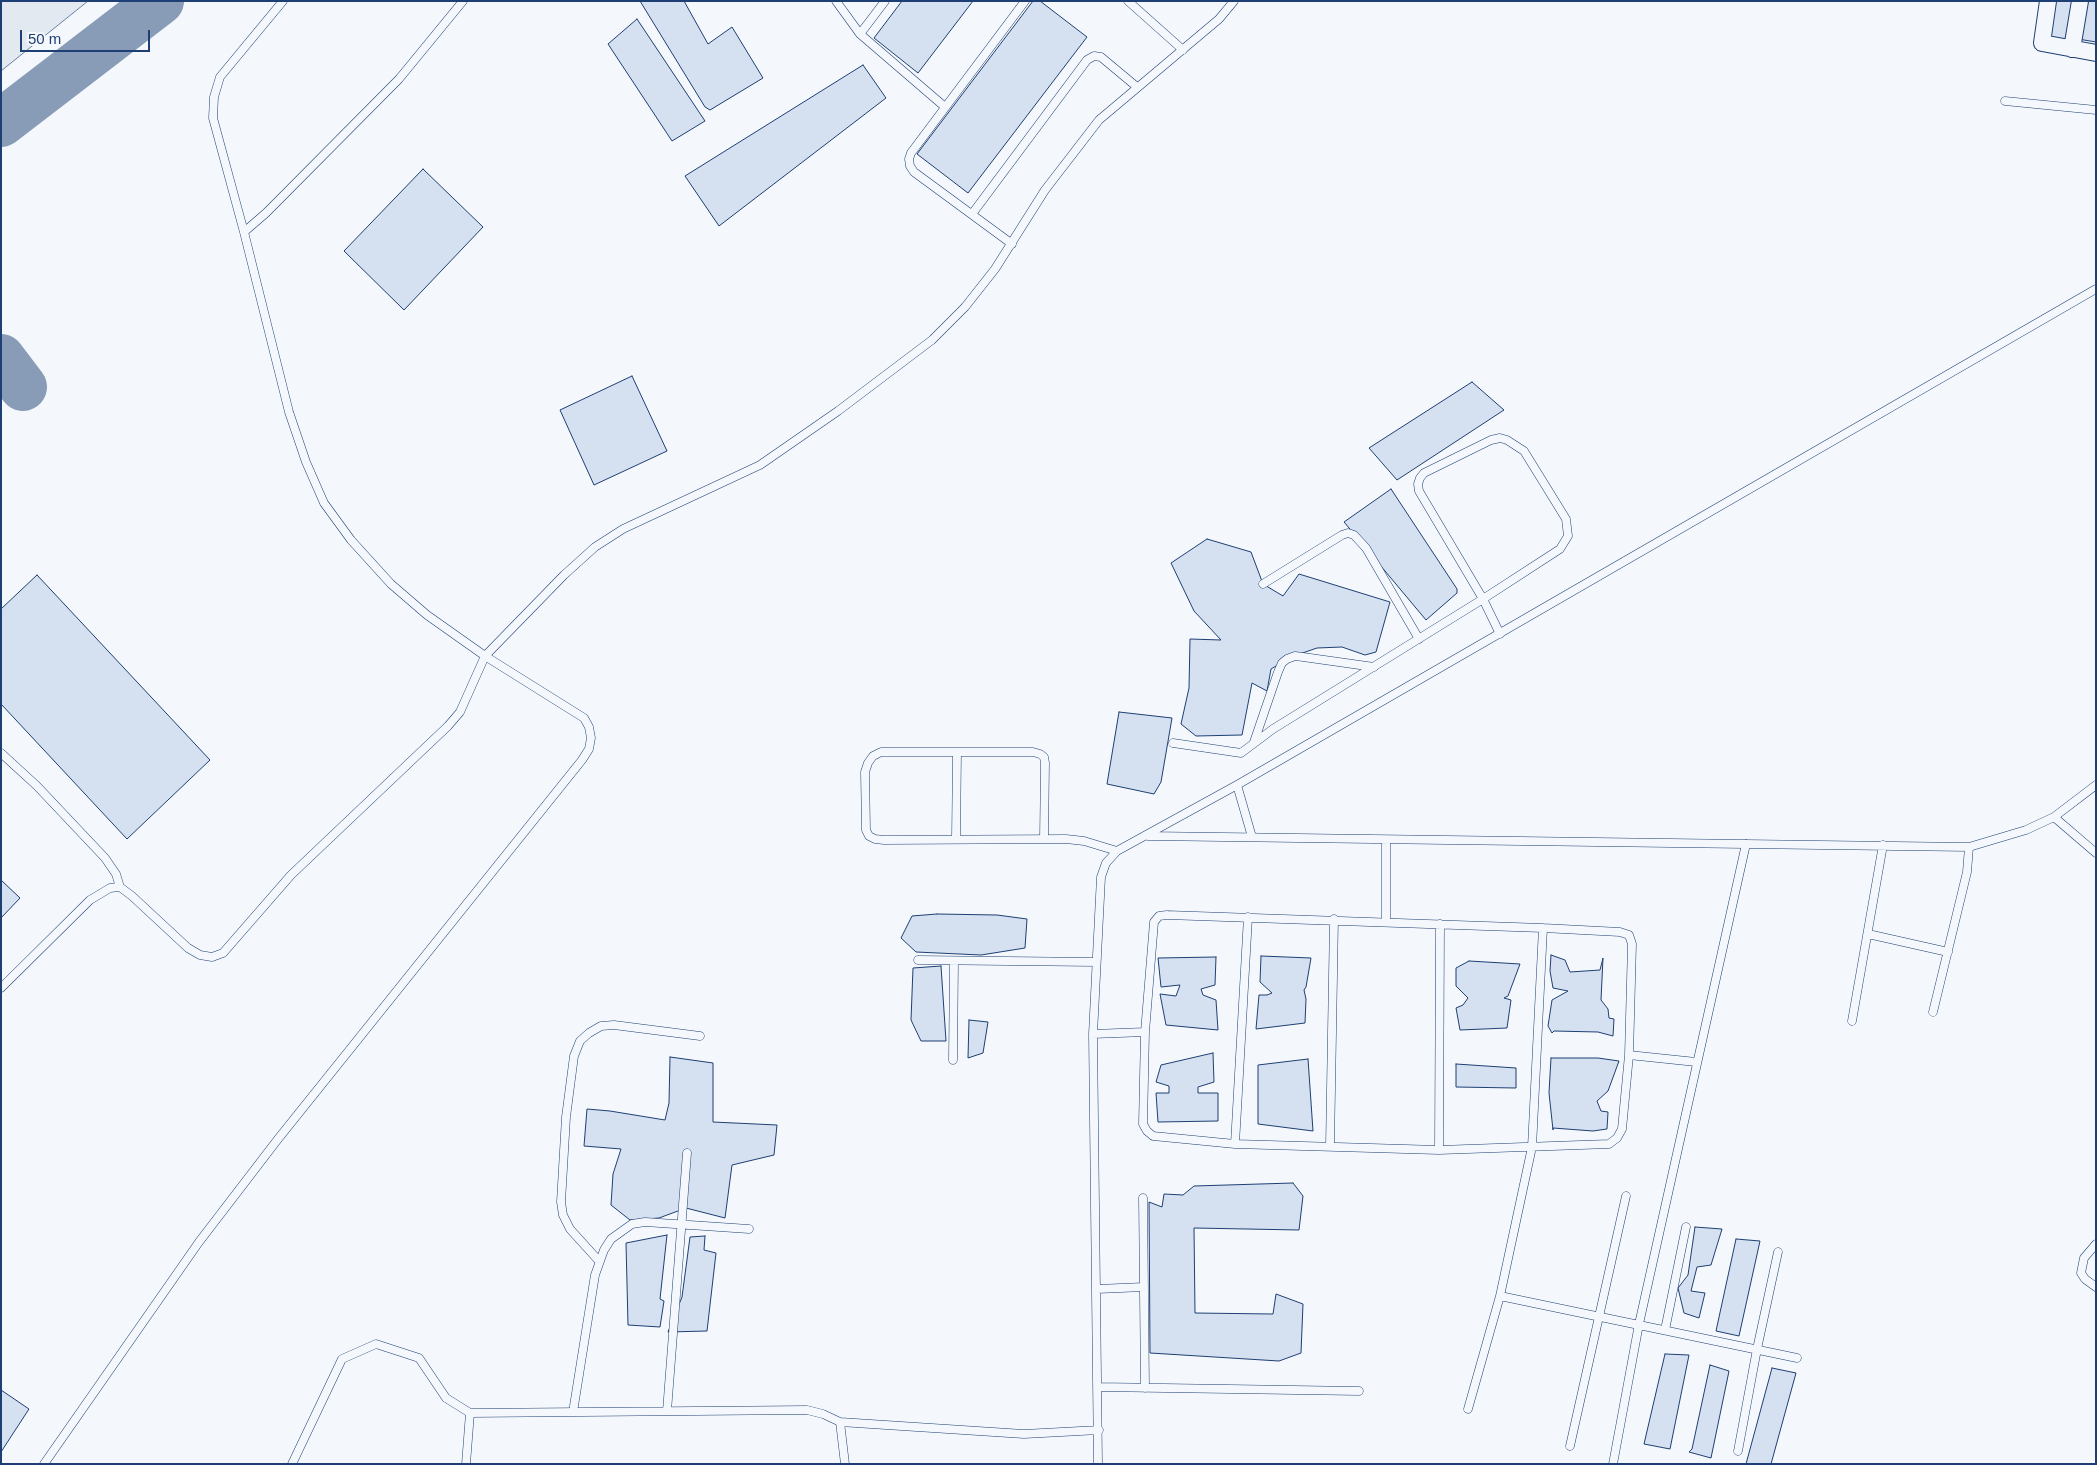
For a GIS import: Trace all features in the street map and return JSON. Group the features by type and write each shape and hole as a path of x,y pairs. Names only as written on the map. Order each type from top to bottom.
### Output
{"street":[{"path":"2048,1 2042,43 2096,53"},
{"path":"2072,49 2080,1"}],"lane":[{"path":"44,1464 199,1242 278,1140 582,760 589,749 591,738 589,727 584,718 485,656 427,615 391,584 350,540 324,503 306,462 289,412 213,118 214,97 220,77 283,1"},
{"path":"244,232 266,213 399,78 464,1"},
{"path":"836,1 860,34 945,107"},
{"path":"860,34 885,1"},
{"path":"1012,244 914,172 910,166 910,153 1024,1"},
{"path":"1128,1 1183,50"},
{"path":"1,753 37,786 105,858 116,874 120,887 188,948 200,955 212,957 223,952 291,875 448,726 460,712 485,656 564,575 595,547 623,529 760,465 838,411 932,340 965,307 995,269 1045,190 1099,120 1219,19 1234,1"},
{"path":"972,214 1087,60 1094,56 1101,58 1137,87"},
{"path":"2005,101 2096,110"},
{"path":"1098,1464 1093,1034 1101,877 1106,863 1117,851 1238,785 2096,289"},
{"path":"1173,743 1241,753 1273,729 1483,599 1560,549 1568,536 1566,519 1524,451 1507,440 1500,438 1491,440 1424,473 1418,484 1419,491 1483,599 1500,634"},
{"path":"1264,584 1342,535 1348,533 1354,535 1366,548 1419,639"},
{"path":"1253,744 1278,672 1282,663 1287,659 1303,656 1374,667"},
{"path":"1044,839 1044,757 1033,752 881,752 873,756 865,772 866,830 869,836 875,839 1084,840 1117,851"},
{"path":"956,839 958,752"},
{"path":"1238,785 1252,837"},
{"path":"1146,836 1969,846 2026,830 2054,817 2096,785"},
{"path":"2054,817 2096,853"},
{"path":"1386,840 1386,922"},
{"path":"1613,1464 1639,1324 1746,844"},
{"path":"1852,1021 1883,846"},
{"path":"1932,1012 1967,872 1969,846"},
{"path":"1,988 90,900 110,888 120,887"},
{"path":"1159,916 1334,919 1620,932 1628,935 1632,944 1629,1055 1622,1129 1617,1138 1609,1144 1439,1150 1235,1144 1153,1136 1147,1131 1143,1124 1145,1032 1154,922 1159,916"},
{"path":"1235,1144 1248,917"},
{"path":"1330,1146 1334,919"},
{"path":"1439,1150 1440,924"},
{"path":"1468,1409 1500,1296 1532,1147 1543,928"},
{"path":"1868,934 1948,952"},
{"path":"918,960 1096,962"},
{"path":"953,1060 954,961"},
{"path":"599,1261 570,1229 563,1215 566,1117 574,1056 580,1041 589,1032 601,1026 614,1024 700,1036"},
{"path":"1093,1034 1145,1032"},
{"path":"1629,1055 1696,1062"},
{"path":"667,1411 680,1224 687,1154"},
{"path":"1570,1446 1626,1196"},
{"path":"1144,1198 1145,1388"},
{"path":"573,1412 599,1261 612,1239 632,1224 646,1222 749,1229"},
{"path":"1666,1330 1686,1227"},
{"path":"2096,1244 2093,1254 2084,1258 2081,1273 2085,1279 2096,1287"},
{"path":"1738,1451 1778,1252"},
{"path":"1097,1289 1144,1287"},
{"path":"1500,1296 1797,1358"},
{"path":"292,1464 342,1359 376,1344 419,1358 446,1398 470,1413 807,1410 824,1414 840,1422 1024,1434 1099,1430"},
{"path":"1098,1387 1359,1391"},
{"path":"466,1464 470,1413"},
{"path":"840,1422 845,1464"}],"shaded area":[{"path":"1,1 88,1 1,71"}],"building":[{"path":"640,1 684,1 708,44 732,27 763,78 710,110 705,107"},
{"path":"902,1 973,1 918,73 874,38"},
{"path":"1033,1 1040,1 1087,37 968,193 917,154"},
{"path":"2051,1 2077,1 2070,41 2045,38"},
{"path":"2084,1 2096,1 2096,42 2078,39"},
{"path":"637,19 705,121 672,141 608,44"},
{"path":"863,65 886,98 719,226 685,176"},
{"path":"423,169 483,227 404,310 344,251"},
{"path":"632,376 667,451 594,485 560,410"},
{"path":"1472,382 1504,410 1397,480 1369,448"},
{"path":"1391,489 1457,589 1457,593 1426,620 1344,522"},
{"path":"1207,539 1251,552 1263,584 1283,596 1299,574 1390,602 1376,652 1365,655 1342,647 1317,648 1291,657 1271,669 1267,691 1252,683 1242,735 1196,736 1181,724 1189,688 1190,639 1221,640 1194,611 1171,563"},
{"path":"37,575 210,760 127,839 1,704 1,609"},
{"path":"1119,712 1172,718 1161,782 1154,794 1107,784"},
{"path":"1,880 20,898 1,918"},
{"path":"937,914 997,915 1027,919 1025,948 981,955 916,952 901,938 912,916"},
{"path":"1551,955 1565,960 1570,972 1600,970 1603,958 1601,1000 1608,1009 1609,1018 1614,1019 1613,1036 1598,1032 1554,1031 1552,1033 1548,1026 1552,1000 1568,991 1553,988 1550,971"},
{"path":"1261,956 1311,958 1304,990 1306,999 1305,1023 1256,1029 1259,995 1272,993 1260,982"},
{"path":"1216,957 1215,985 1201,989 1203,995 1216,1000 1218,1030 1166,1025 1160,994 1176,996 1180,985 1161,987 1158,958"},
{"path":"1469,961 1520,964 1508,996 1504,998 1511,1000 1507,1028 1460,1030 1456,1008 1463,1005 1468,998 1456,986 1456,968"},
{"path":"941,966 946,1041 921,1041 911,1020 913,968"},
{"path":"969,1020 988,1022 983,1053 968,1058"},
{"path":"1213,1053 1214,1082 1198,1087 1198,1093 1218,1093 1218,1121 1158,1122 1156,1093 1169,1093 1169,1086 1156,1082 1161,1065"},
{"path":"670,1057 713,1063 713,1122 777,1125 774,1155 732,1165 725,1218 686,1208 659,1218 630,1220 611,1205 613,1174 621,1149 584,1146 587,1109 665,1120 669,1103"},
{"path":"1551,1058 1598,1058 1619,1061 1608,1091 1597,1101 1601,1111 1608,1112 1607,1129 1593,1131 1553,1128 1553,1130 1549,1093"},
{"path":"1308,1059 1313,1131 1258,1124 1258,1065"},
{"path":"1456,1064 1516,1068 1516,1088 1456,1087"},
{"path":"1293,1183 1303,1196 1299,1230 1194,1228 1195,1313 1273,1314 1276,1294 1303,1304 1301,1353 1279,1361 1150,1353 1149,1202 1162,1207 1164,1194 1183,1195 1194,1186"},
{"path":"1695,1227 1722,1229 1711,1265 1697,1267 1691,1291 1705,1293 1699,1318 1684,1313 1678,1288 1688,1275"},
{"path":"667,1235 660,1299 664,1301 660,1327 628,1325 626,1243"},
{"path":"705,1236 704,1250 716,1253 707,1331 668,1332 682,1297 690,1237"},
{"path":"1736,1239 1760,1241 1739,1336 1716,1331"},
{"path":"1665,1354 1689,1355 1670,1449 1644,1444"},
{"path":"1710,1365 1729,1371 1711,1458 1689,1452 1692,1449"},
{"path":"1772,1368 1796,1373 1771,1464 1746,1464"},
{"path":"1,1390 29,1409 1,1452"}],"taxiway":[{"path":"1,123 160,1"},
{"path":"1,358 23,387"}]}
